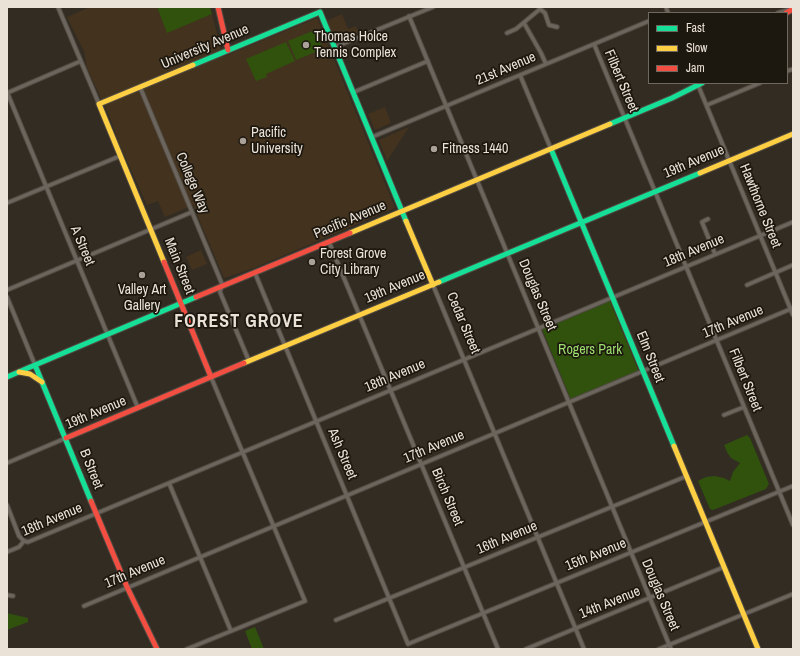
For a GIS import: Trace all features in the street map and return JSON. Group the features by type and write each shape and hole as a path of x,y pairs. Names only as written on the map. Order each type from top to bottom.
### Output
{"main road":[{"path":"218,7 228,50"},
{"name":"University Avenue","path":"99,104 228,50 319,9"},
{"name":"Cedar Street","path":"319,9 433,285"},
{"name":"Pacific Avenue","path":"7,377 625,118 686,92 699,84"},
{"name":"Main Street","path":"99,104 212,377"},
{"name":"19th Avenue","path":"66,438 793,134"},
{"name":"Elm Street","path":"551,149 758,649"},
{"name":"B Street","path":"35,365 127,587 157,649"},
{"path":"18,372 30,374 42,382"}],"street":[{"name":"Main Street","path":"58,7 99,104"},
{"path":"335,47 433,7"},
{"path":"507,33 516,29 541,9 545,13 549,25 558,27"},
{"path":"782,12 793,9"},
{"name":"Douglas Street","path":"409,16 670,647"},
{"name":"21st Avenue","path":"372,137 648,21"},
{"path":"524,22 546,64"},
{"name":"Filbert Street","path":"594,44 793,525"},
{"path":"354,92 428,61"},
{"path":"7,93 81,62"},
{"name":"Elm Street","path":"520,75 551,149"},
{"name":"Hawthorne Street","path":"699,84 760,236 792,309 793,315"},
{"path":"707,105 758,84"},
{"name":"College Way","path":"140,87 222,284 220,292 249,361"},
{"name":"A Street","path":"7,93 138,408"},
{"path":"7,203 120,156"},
{"path":"7,290 192,212"},
{"path":"708,219 702,222 715,254"},
{"name":"18th Avenue","path":"7,552 19,547 24,541 28,542 793,222"},
{"name":"Birch Street","path":"329,242 498,649"},
{"path":"747,285 793,265"},
{"name":"Ash Street","path":"255,273 408,644"},
{"name":"Cedar Street","path":"433,285 465,359 584,649"},
{"name":"B Street","path":"7,297 35,365"},
{"name":"17th Avenue","path":"84,606 792,309"},
{"name":"Main Street","path":"212,377 305,601 231,631"},
{"path":"724,415 744,407"},
{"name":"19th Avenue","path":"7,463 66,438"},
{"name":"16th Avenue","path":"336,620 687,476"},
{"path":"169,483 231,631 187,649"},
{"name":"15th Avenue","path":"408,644 793,486"},
{"path":"7,505 19,536 24,541"},
{"name":"14th Avenue","path":"526,649 724,567"},
{"path":"659,649 670,647 743,614 793,594"},
{"path":"7,595 13,596"}],"shaded area":[{"name":"Pacific University","path":"90,7 157,7 167,32 212,14 223,57 317,18 395,208 254,268 224,278 193,205 165,217 158,201 147,205 87,68 84,51 67,17"},
{"path":"342,14 348,29 356,26 359,33 335,43 326,21"},
{"path":"385,107 391,123 375,130 368,114"},
{"path":"409,127 387,161 379,140"},
{"path":"201,250 207,264 192,270 186,257"}],"green space":[{"path":"157,7 210,7 212,14 167,33"},
{"name":"Thomas Holce Tennis Complex","path":"315,30 323,49 296,60 288,41"},
{"path":"286,42 295,61 266,74 267,77 256,81 246,59"},
{"name":"Rogers Park","path":"610,301 639,372 571,400 542,329"},
{"path":"747,435 750,438 769,484 766,489 713,510 710,509 698,481 706,477 715,476 730,481 733,472 740,463 731,458 724,445"},
{"path":"7,613 28,618 28,622 7,630"},
{"path":"255,627 264,649 252,649 245,631"}],"traffic: fast":[{"path":"193,65 320,12 406,221"},
{"path":"610,124 672,98 700,84"},
{"path":"551,149 674,446"},
{"path":"439,282 700,173"},
{"path":"91,501 35,365 196,297"},
{"path":"7,377 35,365"}],"traffic: slow":[{"path":"164,262 99,104 193,65"},
{"path":"350,233 610,124"},
{"path":"700,173 793,134"},
{"path":"406,221 433,285"},
{"path":"244,363 439,282"},
{"path":"19,372 30,374 42,382"},
{"path":"674,446 758,649"}],"traffic: jam":[{"path":"218,7 228,50"},
{"path":"788,12 793,9"},
{"path":"196,297 350,233"},
{"path":"164,262 211,377"},
{"path":"66,438 244,363"},
{"path":"91,501 127,587 157,649"}],"place":[{"name":"Thomas Holce Tennis Complex","path":"306,45"},
{"name":"Pacific University","path":"243,141"},
{"name":"Fitness 1440","path":"434,149"},
{"name":"Forest Grove City Library","path":"312,262"},
{"name":"Valley Art Gallery","path":"142,275"}],"district":[{"name":"FOREST GROVE","path":"239,322"}]}
